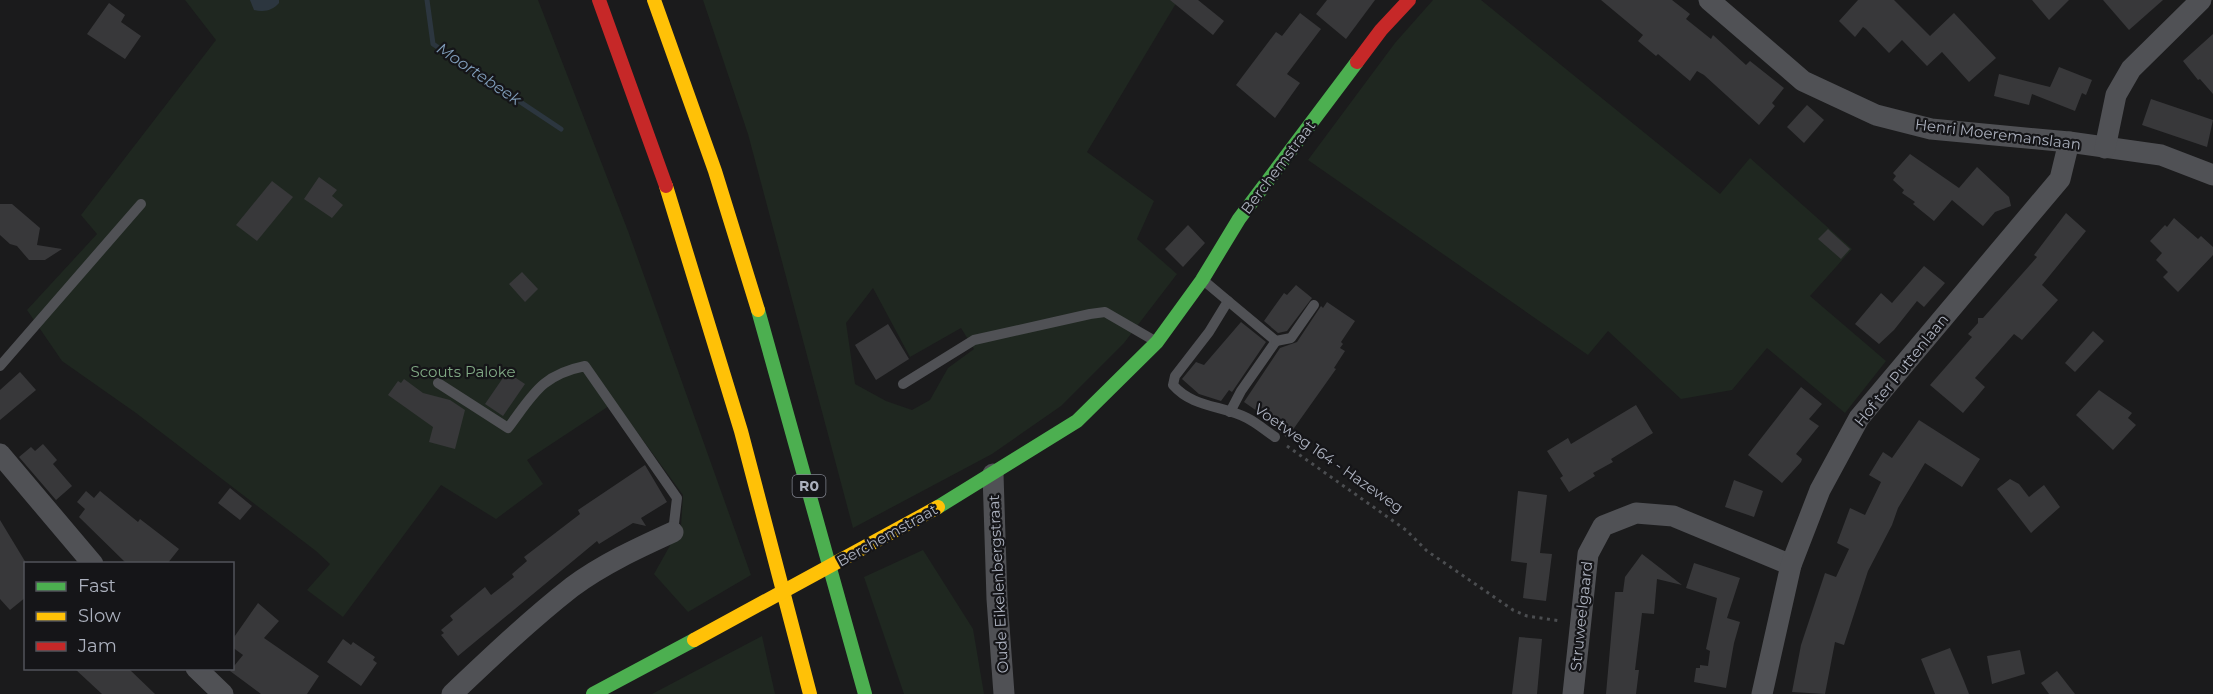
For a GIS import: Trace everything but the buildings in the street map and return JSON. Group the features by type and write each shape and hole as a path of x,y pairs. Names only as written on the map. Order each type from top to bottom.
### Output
{"main road":[{"path":"599,0 645,121 701,292 787,602 810,694"},
{"name":"R0","path":"654,0 697,119 779,375 865,694"},
{"name":"Berchemstraat","path":"593,694 938,507 1077,421 1157,342 1202,280 1239,219 1381,30 1409,0"}],"street":[{"name":"Henri Moeremanslaan","path":"1709,0 1803,81 1876,115 1930,129 2069,142 2161,155 2213,175"},
{"path":"2105,148 2116,94 2131,69 2201,0"},
{"name":"Hof ter Puttenlaan","path":"1762,694 1791,565 1820,490 1859,418 2060,179 2069,142"},
{"path":"0,454 91,562"},
{"name":"Oude Eikelenbergstraat","path":"993,474 997,599 1004,694"},
{"name":"Struweelgaard","path":"1573,694 1588,554 1603,526 1636,513 1673,516 1791,565"},
{"path":"452,694 505,644 574,586 625,554 673,532"},
{"path":"197,670 223,694"}],"lane":[{"path":"0,366 141,204"},
{"path":"1202,280 1276,341"},
{"name":"Voetweg 164 - Hazeweg","path":"1228,301 1209,332 1178,371 1173,385 1181,394 1247,418 1275,437"},
{"path":"1230,412 1241,391 1276,341 1291,338 1314,305"},
{"path":"903,384 974,340 1098,313 1105,312 1157,342"},
{"path":"438,383 508,428 546,380 566,370 585,366 677,498 673,532"}],"path":[{"name":"Voetweg 164 - Hazeweg","path":"1275,437 1407,530 1427,551 1513,610 1527,616 1580,625"}],"green space":[{"name":"Scouts Paloke","path":"185,0 538,0 628,231 751,575 688,612 654,574 681,526 683,495 615,402 527,460 543,484 496,519 441,485 343,617 307,590 330,564 316,551 136,413 62,361 27,310 97,234 81,215 216,40"},
{"path":"703,0 1178,0 1087,152 1154,201 1137,239 1177,274 1124,343 1061,406 992,454 853,528 748,134","holes":["873,288 910,357 961,328 974,349 948,368 930,400 912,410 886,401 855,384 846,323"]},
{"path":"1433,0 1481,0 1720,194 1750,158 1852,249 1810,296 1886,361 1845,413 1767,348 1732,390 1681,399 1608,331 1588,355 1308,160 1395,43"},
{"path":"923,550 973,629 984,694 904,694 864,577"},
{"path":"762,636 775,694 652,694"}],"shaded area":[{"path":"250,0 279,0 279,3 271,9 258,11 254,10"}],"waterway":[{"name":"Moortebeek","path":"427,0 433,44 561,129"}],"traffic: fast":[{"path":"938,507 1077,421 1157,342 1202,280 1239,219 1357,62"},
{"path":"758,310 865,694"},
{"path":"593,694 694,640"}],"traffic: slow":[{"path":"654,0 715,171 758,310"},
{"path":"666,186 741,431 810,694"},
{"path":"694,640 938,507"}],"traffic: jam":[{"path":"599,0 666,186"},
{"path":"1357,62 1381,30 1409,0"}]}
